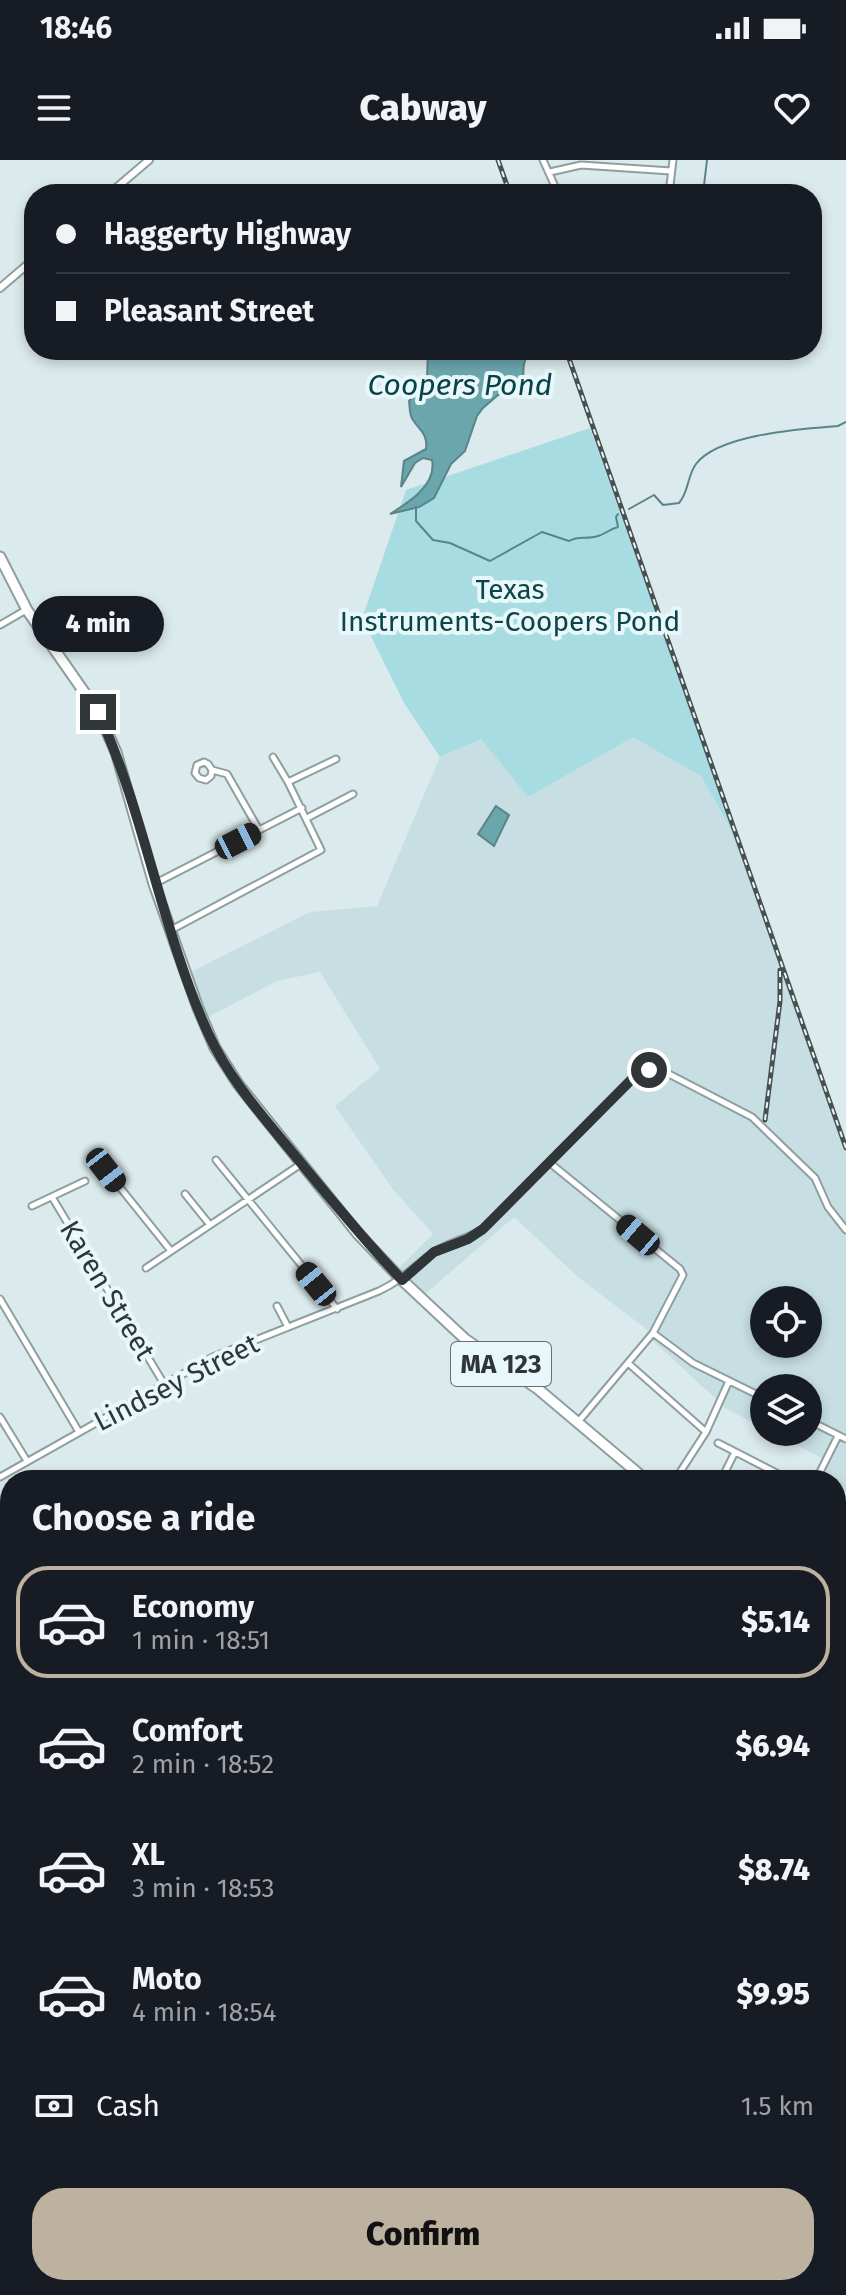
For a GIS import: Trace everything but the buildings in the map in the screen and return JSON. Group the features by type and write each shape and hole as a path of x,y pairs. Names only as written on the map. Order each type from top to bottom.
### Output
{"highway":[{"name":"MA 123","path":"0,557 27,610 98,712 116,752 154,884 198,1008 220,1056 238,1084 358,1234 402,1280 465,1339 538,1389 632,1470"}],"street":[{"path":"121,184 149,160"},
{"path":"543,160 554,184"},
{"path":"670,184 673,160"},
{"path":"550,172 573,165 604,163 671,171"},
{"path":"0,288 24,268"},
{"path":"0,625 27,610"},
{"path":"170,930 321,849 273,757"},
{"path":"288,782 336,759"},
{"path":"212,770 227,774 259,830"},
{"path":"307,818 353,794"},
{"path":"154,884 302,808"},
{"name":"Lindsey Street","path":"12,1470 213,1357 402,1280 434,1252 468,1239 483,1229 635,1076 646,1071 662,1071 755,1119 815,1178 828,1207 846,1230"},
{"path":"216,1160 337,1309"},
{"path":"550,1163 682,1272 682,1279 653,1333 578,1422"},
{"path":"146,1268 301,1164"},
{"path":"106,1170 171,1251"},
{"path":"32,1206 85,1181"},
{"path":"185,1194 210,1225"},
{"name":"Karen Street","path":"52,1197 164,1384"},
{"path":"0,1299 79,1432"},
{"path":"277,1306 288,1327"},
{"path":"653,1333 693,1363 750,1391"},
{"path":"628,1363 706,1432"},
{"path":"681,1470 706,1432 729,1381"},
{"path":"0,1417 27,1461"},
{"path":"822,1427 846,1439"},
{"path":"821,1470 838,1436"},
{"path":"718,1443 770,1470"},
{"path":"726,1470 735,1452"},
{"path":"846,1816 846,1828"}],"shaded area":[{"path":"633,736 701,776 737,840 846,1154 846,1470 825,1470 829,1462 798,1446 822,1446 822,1374 750,1374 750,1421 715,1403 716,1399 652,1340 654,1337 645,1328 578,1277 514,1217 424,1295 398,1269 433,1234 392,1188 335,1106 380,1069 320,972 277,981 206,1018 189,973 310,912 377,906 440,757 481,739 528,797"}],"green space":[{"name":"Texas Instruments-Coopers Pond","path":"590,428 737,840 701,776 633,737 528,797 481,739 440,757 404,703 371,636 364,613 406,490"}],"water":[{"name":"Coopers Pond","path":"428,360 525,360 524,383 498,395 483,408 477,416 465,451 451,464 434,498 419,507 390,514 420,492 430,477 432,460 423,458 415,463 401,487 404,461 426,449 425,436 411,416 409,401 427,380"},
{"path":"496,806 509,815 494,846 478,834"}],"waterway":[{"path":"704,184 707,160"},
{"path":"629,509 654,495 663,505 679,503 696,464 723,446 762,435 838,426 846,422"},
{"path":"416,507 416,521 433,540 450,543 490,561 542,532 569,541 601,535 618,527 618,514"}],"railway":[{"path":"498,160 506,184"},
{"path":"570,360 846,1148"},
{"path":"765,1120 780,1001 780,970"}],"route":[{"path":"98,712 116,752 154,884 215,1048 238,1084 358,1234 402,1280 434,1252 468,1239 483,1229 633,1078 649,1070"}]}
